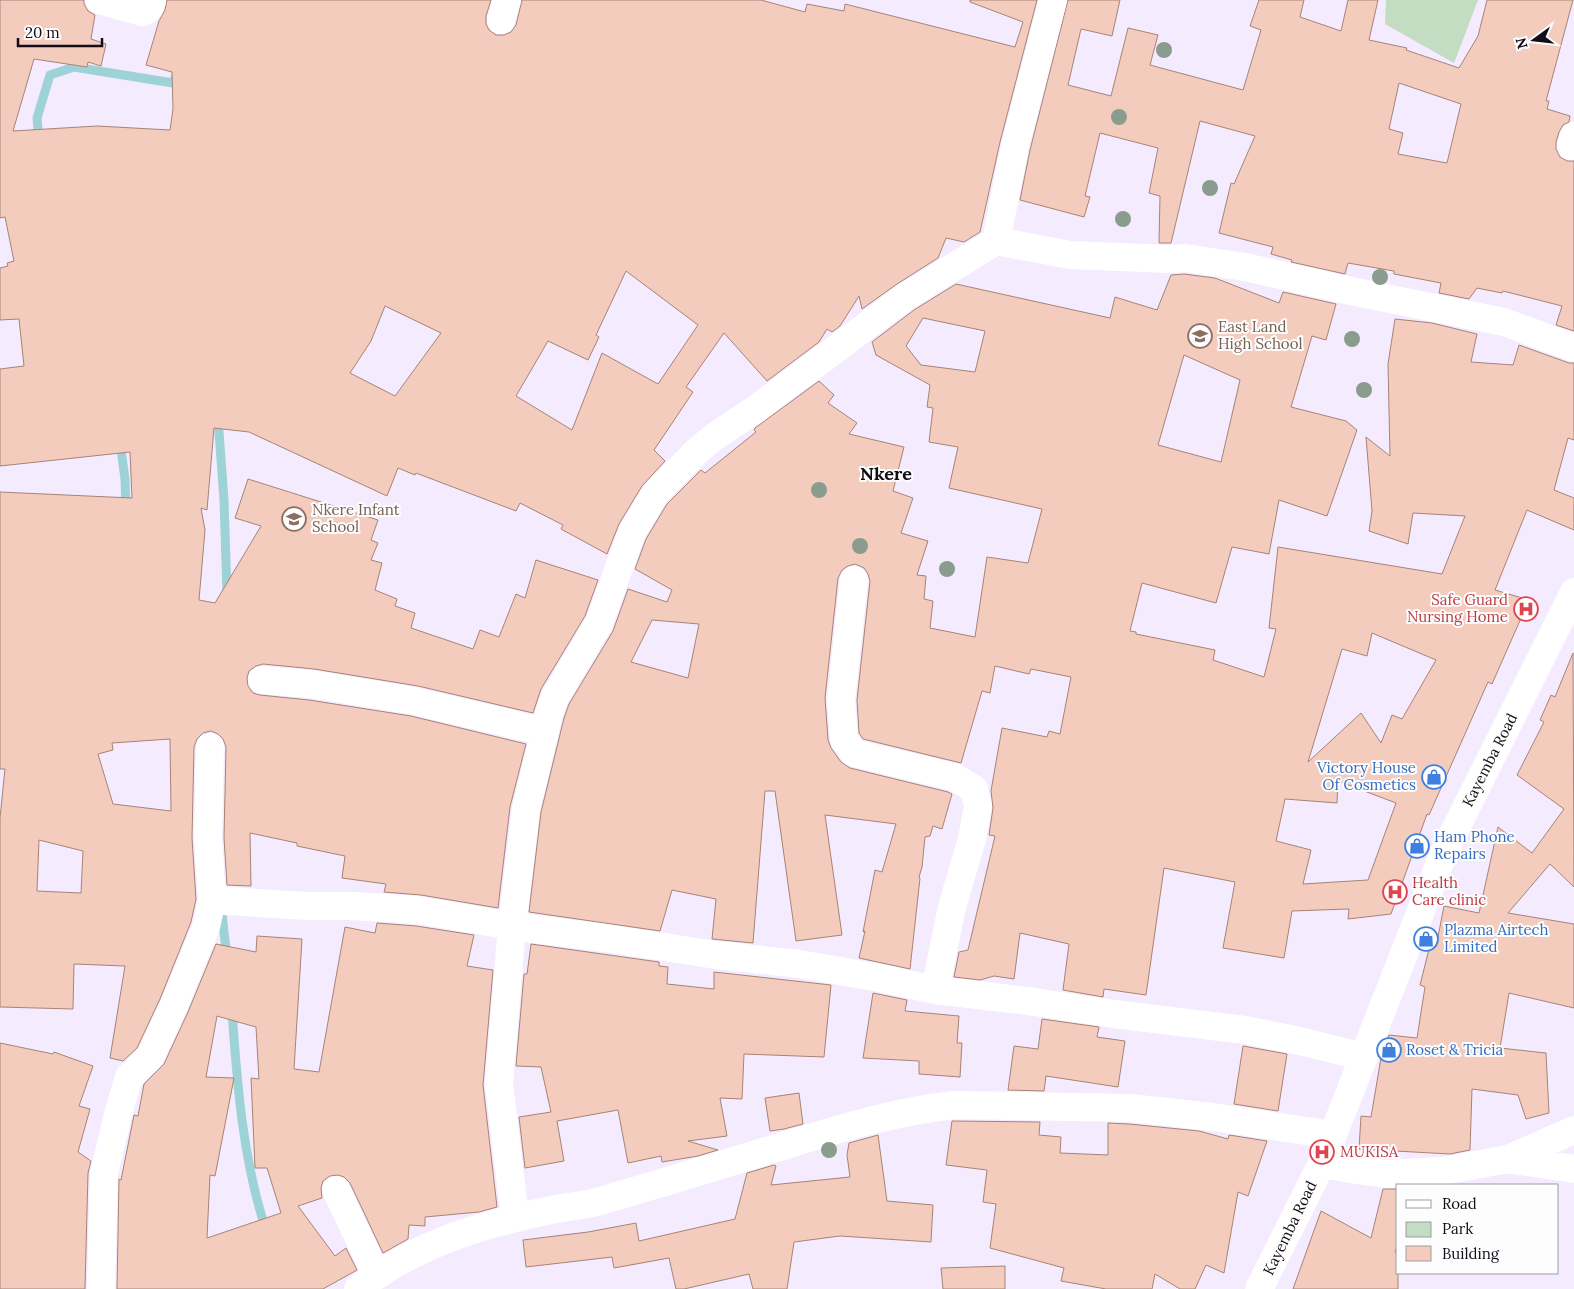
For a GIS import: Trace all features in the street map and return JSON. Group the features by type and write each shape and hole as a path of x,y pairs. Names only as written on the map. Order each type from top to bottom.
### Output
{"street":[{"path":"99,0 142,12 147,11 152,0"},
{"path":"996,241 1015,146 1053,0"},
{"path":"515,1218 499,1083 512,926 523,829 545,732 556,697 599,623 632,532 655,494 698,450 756,409 905,297 996,241 1070,255 1185,258 1245,267 1346,290 1504,322 1574,348"},
{"path":"854,580 841,700 844,739 854,753 954,777 974,789 978,806 972,839 952,907 935,990"},
{"name":"Kayemba Road","path":"1259,1289 1322,1163 1444,852 1574,592"},
{"path":"262,680 311,684 414,701 545,732"},
{"path":"101,1289 104,1173 120,1107 129,1077 150,1057 174,1005 206,927 212,900 208,838 210,747"},
{"path":"212,900 418,910 512,926 716,955 799,964 935,990 1244,1030 1300,1041 1364,1057"},
{"path":"336,1190 367,1282 420,1251 464,1232 515,1218 592,1203 870,1120 935,1107 954,1105 1130,1108 1332,1135"},
{"path":"1322,1163 1386,1174 1442,1171 1508,1159 1574,1130"},
{"path":"1508,1159 1574,1169"}],"green space":[{"path":"1386,0 1478,0 1454,63 1385,24"}],"building":[{"path":"0,0 84,0 88,11 95,15 91,39 106,44 101,66 88,62 87,67 34,59 13,131 97,126 170,130 173,109 172,72 146,65 167,0 491,0 486,16 486,24 489,30 496,35 504,35 511,32 516,25 522,0 761,0 805,12 807,4 844,11 845,4 1015,47 1023,22 970,2 970,0 1037,0 1000,142 980,232 964,242 946,238 938,258 862,309 859,296 840,326 832,332 827,329 819,342 767,381 724,333 686,387 693,392 654,450 665,461 642,486 619,524 607,554 561,529 563,525 520,503 516,511 398,468 387,496 249,432 214,428 207,510 201,508 205,530 199,600 215,603 261,526 235,518 248,479 378,520 371,540 378,543 371,560 382,563 375,590 397,599 395,606 415,613 411,628 473,649 480,630 499,637 516,594 525,598 536,560 598,580 585,616 541,689 533,713 418,686 314,669 263,664 249,671 247,678 248,686 253,693 260,695 309,700 411,716 526,744 510,807 498,908 421,895 384,892 386,884 342,878 345,856 297,846 297,843 250,833 251,886 227,885 224,838 226,747 223,739 218,734 211,731 203,733 197,739 194,747 192,838 196,899 191,922 160,999 137,1048 123,1061 110,1058 125,966 74,964 73,1009 0,1007 0,818 5,769 0,769 0,492 132,498 130,452 0,466 0,369 24,366 19,319 0,320 0,268 8,266 7,263 14,261 5,217 0,218","holes":["626,271 698,325 658,384 602,353 572,430 516,396 548,341 588,360 599,337 596,335","385,306 441,333 395,396 350,373 371,341","170,739 171,811 113,804 98,754 113,750 112,743","39,840 83,851 81,893 37,891"]},
{"path":"1068,0 1120,0 1112,36 1081,29 1068,85 1111,96 1128,28 1158,35 1150,65 1243,90 1261,30 1250,26 1259,0 1304,0 1300,17 1341,31 1348,0 1378,0 1369,40 1407,48 1406,50 1459,68 1478,36 1487,0 1573,0 1546,101 1549,101 1547,109 1570,116 1569,122 1563,125 1559,132 1556,149 1560,157 1567,161 1574,161 1574,331 1556,325 1562,306 1503,291 1502,293 1477,288 1469,299 1439,293 1441,283 1394,274 1394,271 1348,263 1345,274 1291,262 1292,260 1271,254 1273,247 1219,233 1231,183 1234,184 1255,136 1200,121 1171,243 1159,243 1160,196 1149,193 1158,148 1100,133 1085,196 1090,197 1084,217 1020,200 1030,150","holes":["1399,83 1461,104 1447,163 1398,154 1403,133 1389,129"]},
{"path":"1184,274 1215,278 1279,303 1283,292 1336,304 1326,340 1312,336 1291,407 1346,421 1357,430 1327,516 1279,500 1269,554 1232,547 1216,603 1142,583 1130,631 1136,632 1136,634 1215,650 1213,660 1264,677 1276,629 1269,628 1278,547 1442,574 1465,516 1413,513 1408,544 1369,531 1372,511 1366,437 1390,456 1388,364 1395,319 1432,323 1477,334 1471,362 1513,365 1519,345 1569,363 1574,363 1574,440 1568,438 1554,490 1574,498 1574,530 1527,510 1495,590 1529,600 1492,684 1488,682 1429,815 1427,814 1391,914 1348,919 1349,909 1292,911 1284,958 1223,948 1235,882 1164,868 1146,995 1104,989 1103,997 1063,990 1069,944 1020,933 1014,979 994,976 980,980 954,977 959,952 968,950 995,836 989,835 993,808 991,791 1002,728 1047,737 1049,731 1060,734 1071,677 1031,669 1029,674 995,666 990,693 982,691 961,763 863,739 859,733 857,700 870,581 864,568 855,564 842,570 838,578 825,698 828,740 831,748 841,762 850,768 952,794 942,829 933,826 930,836 925,837 910,969 859,958 875,870 882,872 896,824 825,815 842,935 796,941 775,791 765,791 753,943 712,939 716,899 672,890 660,931 529,912 541,812 569,704 613,631 628,589 667,602 672,590 635,569 646,539 667,504 701,470 705,473 756,432 755,428 819,381 834,395 828,403 857,423 849,434 904,447 893,491 913,498 901,533 928,541 917,575 926,576 924,599 933,601 930,628 975,637 987,557 1028,563 1042,509 949,488 958,447 929,442 933,408 927,407 930,385 876,355 872,342 914,310 956,284 1110,318 1115,297 1157,310 1171,275","holes":["923,318 985,331 975,372 921,365 906,346","1184,355 1240,380 1221,462 1158,445","652,620 699,624 688,678 631,662","1372,633 1436,660 1402,719 1392,715 1381,743 1361,713 1308,762 1342,649 1367,656","1338,781 1396,803 1368,880 1303,884 1311,850 1276,841 1285,799 1337,803"]},
{"path":"1573,653 1574,887 1550,864 1508,913 1574,924 1574,1008 1509,993 1500,1048 1546,1053 1549,1113 1526,1119 1518,1095 1472,1089 1470,1150 1450,1154 1359,1149 1361,1116 1371,1117 1382,1052 1389,1035 1417,1038 1425,987 1420,985 1430,945 1436,947 1444,906 1479,913 1498,827 1532,853 1564,809 1517,775 1544,722 1540,720 1551,695 1555,697"},
{"path":"377,923 416,926 474,935 467,966 493,970 483,1085 497,1207 479,1212 425,1217 425,1226 409,1225 408,1239 383,1253 350,1183 344,1177 338,1175 330,1176 323,1181 321,1188 322,1198 298,1206 335,1256 346,1248 357,1270 323,1289 117,1289 119,1179 121,1180 134,1115 138,1116 144,1084 164,1064 216,944 256,952 257,936 302,939 294,1069 319,1072 345,927 375,933","holes":["217,1016 256,1027 259,1079 251,1078 255,1168 267,1168 281,1213 207,1238 210,1175 215,1176 234,1078 206,1077"]},
{"path":"531,944 659,962 659,966 668,967 667,984 714,989 714,972 831,985 824,1057 744,1054 742,1099 720,1098 727,1136 688,1141 718,1150 698,1156 662,1162 661,1156 628,1163 618,1110 557,1121 564,1161 525,1168 519,1117 551,1112 541,1067 516,1066 524,974 527,974"},
{"path":"873,993 907,1000 905,1011 959,1016 957,1043 962,1043 960,1077 919,1074 919,1061 863,1058"},
{"path":"1042,1019 1099,1027 1097,1037 1125,1041 1118,1087 1046,1076 1044,1091 1008,1090 1014,1046 1038,1049"},
{"path":"0,1043 53,1054 54,1052 93,1066 79,1106 90,1109 78,1152 91,1161 88,1173 85,1289 0,1289"},
{"path":"1243,1046 1287,1054 1278,1111 1234,1104"},
{"path":"799,1093 803,1124 770,1131 765,1098"},
{"path":"952,1121 1040,1122 1039,1135 1061,1137 1060,1153 1108,1155 1108,1123 1199,1131 1228,1139 1229,1135 1267,1141 1248,1196 1238,1192 1224,1273 1206,1265 1195,1289 1180,1289 1155,1274 1152,1289 1106,1289 1061,1281 1064,1268 990,1248 996,1204 983,1202 987,1170 946,1165"},
{"path":"878,1135 887,1201 933,1205 931,1242 840,1236 794,1242 787,1289 753,1289 749,1274 684,1289 676,1289 669,1258 614,1268 612,1257 526,1267 523,1240 588,1232 636,1223 639,1241 735,1219 747,1173 774,1165 776,1166 771,1185 850,1177 847,1155 849,1143"},
{"path":"1383,1189 1396,1189 1395,1252 1398,1289 1293,1289 1321,1211 1371,1238"},
{"path":"1005,1266 1005,1289 943,1289 941,1268"}],"waterway":[{"path":"39,141 37,118 50,75 74,67 173,83 177,73"},
{"path":"218,418 224,500 227,593"},
{"path":"120,442 125,479 126,508"},
{"path":"221,906 227,958"},
{"path":"232,1011 236,1066 246,1149 258,1204 266,1230"}],"place":[{"name":"East Land High School","path":"1200,336"},
{"name":"Nkere Infant School","path":"294,519"},
{"name":"Safe Guard Nursing Home","path":"1526,609"},
{"name":"Victory House Of Cosmetics","path":"1434,777"},
{"name":"Ham Phone Repairs","path":"1417,846"},
{"name":"Health Care clinic","path":"1395,892"},
{"name":"Plazma Airtech Limited","path":"1426,939"},
{"name":"Roset & Tricia","path":"1389,1050"},
{"name":"MUKISA","path":"1322,1152"}],"district":[{"name":"Nkere","path":"886,474"}]}
